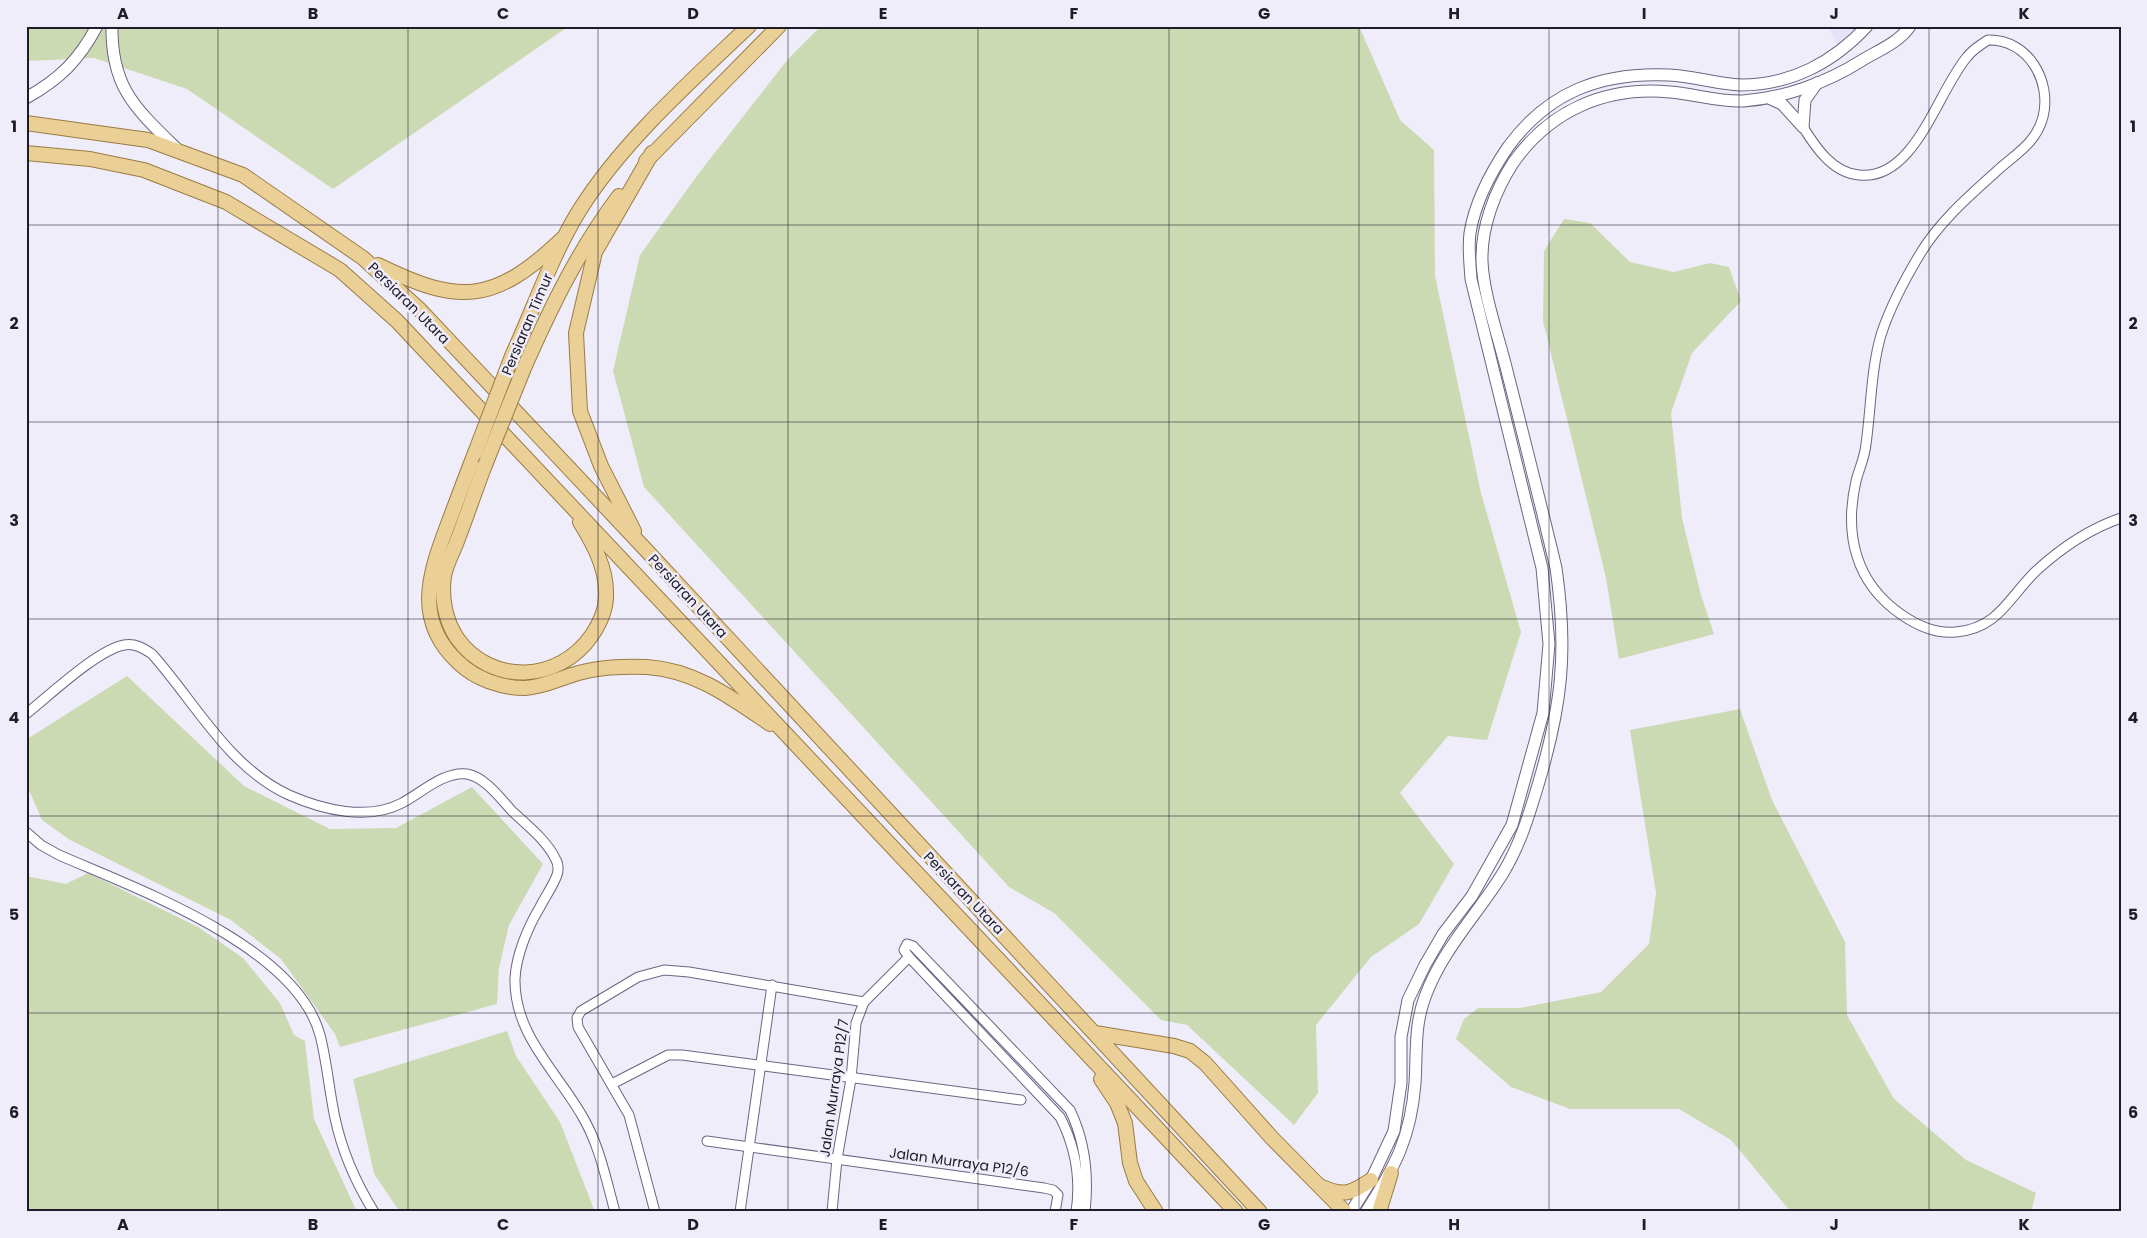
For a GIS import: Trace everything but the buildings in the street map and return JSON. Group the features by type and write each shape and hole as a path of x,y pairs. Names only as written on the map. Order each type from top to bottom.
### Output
{"main road":[{"name":"Persiaran Timur","path":"749,26 657,116 622,154 580,209 512,356 432,566 428,601 441,643 465,669 484,680 506,686 525,688 544,685 572,674 595,670 649,668 676,672 723,692 793,739"},
{"name":"Persiaran Timur","path":"566,499 598,554 603,574 606,593 603,612 596,629 574,655 560,664 529,672 493,668 477,659 463,646 451,628 444,605 444,576 485,465 524,368 555,298 594,228 652,153 779,26"},
{"name":"Persiaran Utara","path":"26,123 148,140 177,149 243,175 319,225 364,258 420,310 647,551 1260,1212"},
{"name":"Persiaran Utara","path":"26,153 90,159 144,170 173,180 226,202 340,270 397,320 1236,1212"},
{"path":"647,551 620,506 601,466 580,411 576,332 595,252 652,153"},
{"path":"364,258 415,283 440,291 485,291 520,274 566,236"},
{"path":"1095,1034 1174,1046 1190,1052 1205,1063 1317,1185 1345,1212"},
{"path":"1085,1052 1117,1103 1125,1123 1136,1182 1156,1212"},
{"path":"1379,1212 1391,1173"},
{"path":"1317,1185 1337,1194 1354,1191 1371,1180"}],"street":[{"path":"26,98 74,62 85,50 98,26"},
{"path":"112,26 112,50 116,70 124,90 152,125 177,149"},
{"path":"1351,1212 1371,1180 1394,1130 1401,1084 1401,1037 1408,1000 1443,934 1472,896 1512,825 1544,714 1549,644 1542,568 1471,278 1470,234 1478,202 1495,166 1530,121 1561,97 1578,88 1596,81 1631,75 1671,75 1741,85 1797,76 1827,62 1853,42 1868,26"},
{"path":"1366,1212 1391,1173 1407,1138 1415,1082 1415,1035 1424,999 1437,967 1504,871 1524,830 1557,714 1562,677 1562,608 1556,568 1492,313 1482,261 1494,198 1506,174 1524,148 1569,110 1584,103 1639,91 1672,92 1708,99 1741,101 1769,98 1845,71 1900,36 1910,26"},
{"path":"1769,98 1782,104 1803,127 1824,156 1838,168 1852,174 1878,174 1899,163 1966,57 1988,40 2006,43 2024,54 2040,73 2044,87 2043,117 2031,142 1998,170 1940,226 1921,252 1881,335 1866,448 1854,489 1850,528 1858,560 1877,594 1896,612 1925,628 1956,632 1977,627 2006,608 2035,572 2080,536 2121,518"},
{"path":"1803,127 1806,100 1818,82"},
{"path":"26,714 98,657 112,649 133,645 152,654 234,754 252,771 290,795 359,814 380,811 401,804 444,779 456,775 468,774 483,782 548,847 558,865 554,882 534,916 518,959 515,979 517,999 522,1020 537,1051 581,1114 593,1139 615,1212"},
{"path":"26,832 42,845 59,855 214,926 276,970 292,985 306,1002 315,1019 336,1120 353,1174 374,1212"},
{"name":"Jalan Murraya P12/7","path":"832,1212 837,1159 851,1079 856,1023 864,1002 909,957 904,950 904,946 910,944 1070,1110 1079,1130 1086,1158 1088,1192 1085,1212"},
{"path":"909,957 1060,1117 1068,1132 1075,1157 1079,1194 1076,1212"},
{"path":"655,1212 629,1115 578,1027 577,1018 581,1011 638,977 664,970 772,985 864,1002"},
{"path":"740,1212 772,985"},
{"path":"612,1084 668,1055 761,1065 851,1079 1020,1100"},
{"name":"Jalan Murraya P12/6","path":"707,1141 1054,1190 1058,1195 1055,1212"}],"shaded area":[{"path":"1829,26 1857,26 1837,46"}],"green space":[{"path":"26,26 569,26 333,189 187,89 94,58 26,61"},
{"path":"821,26 1359,26 1400,120 1434,150 1435,276 1481,493 1521,632 1487,740 1448,736 1400,793 1454,864 1419,924 1371,957 1316,1025 1318,1093 1294,1125 1187,1025 1161,1020 1054,913 1009,887 644,487 613,371 640,255 699,173 788,59"},
{"path":"1564,219 1590,223 1630,262 1674,272 1710,263 1729,267 1741,301 1692,353 1671,413 1682,518 1701,595 1714,634 1619,659 1606,578 1543,321 1544,251"},
{"path":"127,676 244,786 330,829 396,828 472,787 543,864 509,925 499,968 497,1004 340,1047 335,1034 281,959 231,920 70,840 42,820 26,783 27,739"},
{"path":"1740,709 1772,800 1845,942 1847,1015 1894,1099 1966,1160 2036,1193 2031,1212 1791,1212 1731,1140 1679,1109 1570,1109 1511,1087 1456,1039 1464,1019 1478,1008 1520,1008 1601,992 1649,944 1656,893 1630,730"},
{"path":"88,873 198,927 243,958 280,1003 294,1035 305,1041 314,1119 357,1212 26,1212 26,876 66,884"},
{"path":"507,1031 516,1056 560,1122 595,1212 400,1212 374,1174 353,1079"}]}
